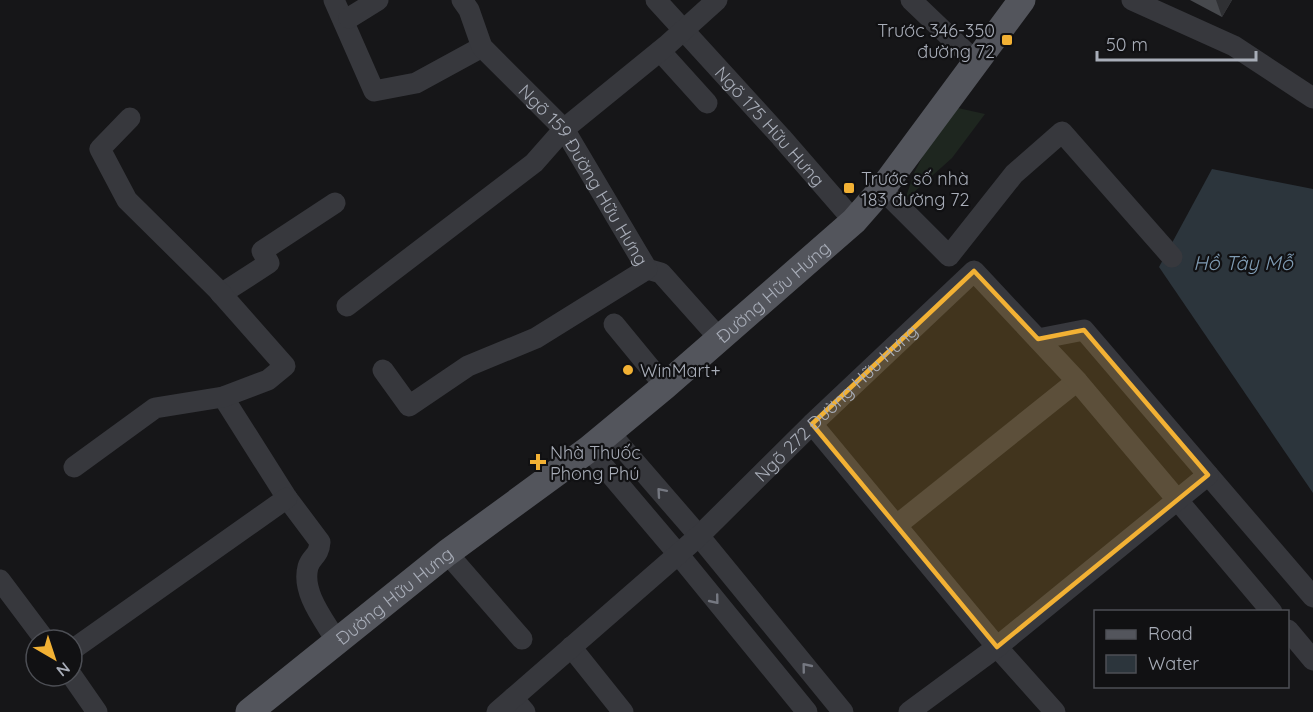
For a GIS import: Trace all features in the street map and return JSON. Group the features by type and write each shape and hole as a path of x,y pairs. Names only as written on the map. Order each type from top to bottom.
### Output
{"main road":[{"name":"Đường Hữu Hưng","path":"249,712 447,553 599,440 665,386 854,221 882,189 1022,0"}],"street":[{"path":"334,0 374,90 416,83 482,47"},
{"path":"349,18 378,0"},
{"name":"Ngõ 159 Đường Hữu Hưng","path":"462,0 469,10 482,47 564,129 647,269 661,273 719,338"},
{"name":"Ngõ 175 Hữu Hưng","path":"656,0 774,129 854,221"},
{"path":"347,306 534,163 564,129 660,51 717,0"},
{"path":"911,0 976,62"},
{"path":"1132,0 1234,46 1313,98"},
{"path":"660,51 707,103"},
{"path":"74,467 155,408 223,397 268,380 285,366 221,294 127,201 100,149 130,118"},
{"path":"882,189 949,256 1014,174 1062,132 1172,257"},
{"path":"221,294 269,263 262,251 335,203"},
{"path":"383,370 409,406 468,366 536,338 647,269"},
{"name":"Ngõ 272 Đường Hữu Hưng","path":"497,712 519,705 571,647 699,537 812,424 974,271 1038,339"},
{"path":"614,324 665,386"},
{"path":"1038,339 1083,330 1313,597"},
{"path":"1038,339 1077,381 1270,610"},
{"path":"897,525 1077,381"},
{"path":"223,397 287,498 321,542 320,551 308,566 309,591 337,642"},
{"path":"812,424 997,647 1055,712"},
{"path":"599,440 699,537 843,712"},
{"path":"599,440 678,554 807,712"},
{"path":"909,712 997,647 1208,475"},
{"path":"84,642 287,498"},
{"path":"447,553 522,639"},
{"path":"0,580 36,628"},
{"path":"1289,632 1313,660"},
{"path":"571,647 623,712"},
{"path":"80,688 97,712"}],"highlighted area":[{"path":"974,271 1038,339 1084,330 1208,475 997,647 812,424"}],"shaded area":[{"path":"949,106 985,114 952,158 905,200 914,173"}],"water":[{"name":"Hồ Tây Mỗ","path":"1212,169 1313,189 1313,493 1159,267"}],"place":[{"name":"Trước 346-350 đường 72","path":"1007,40"},
{"name":"Trước số nhà 183 đường 72","path":"849,188"},
{"name":"WinMart+","path":"628,370"},
{"name":"Nhà Thuốc Phong Phú","path":"538,462"}]}
